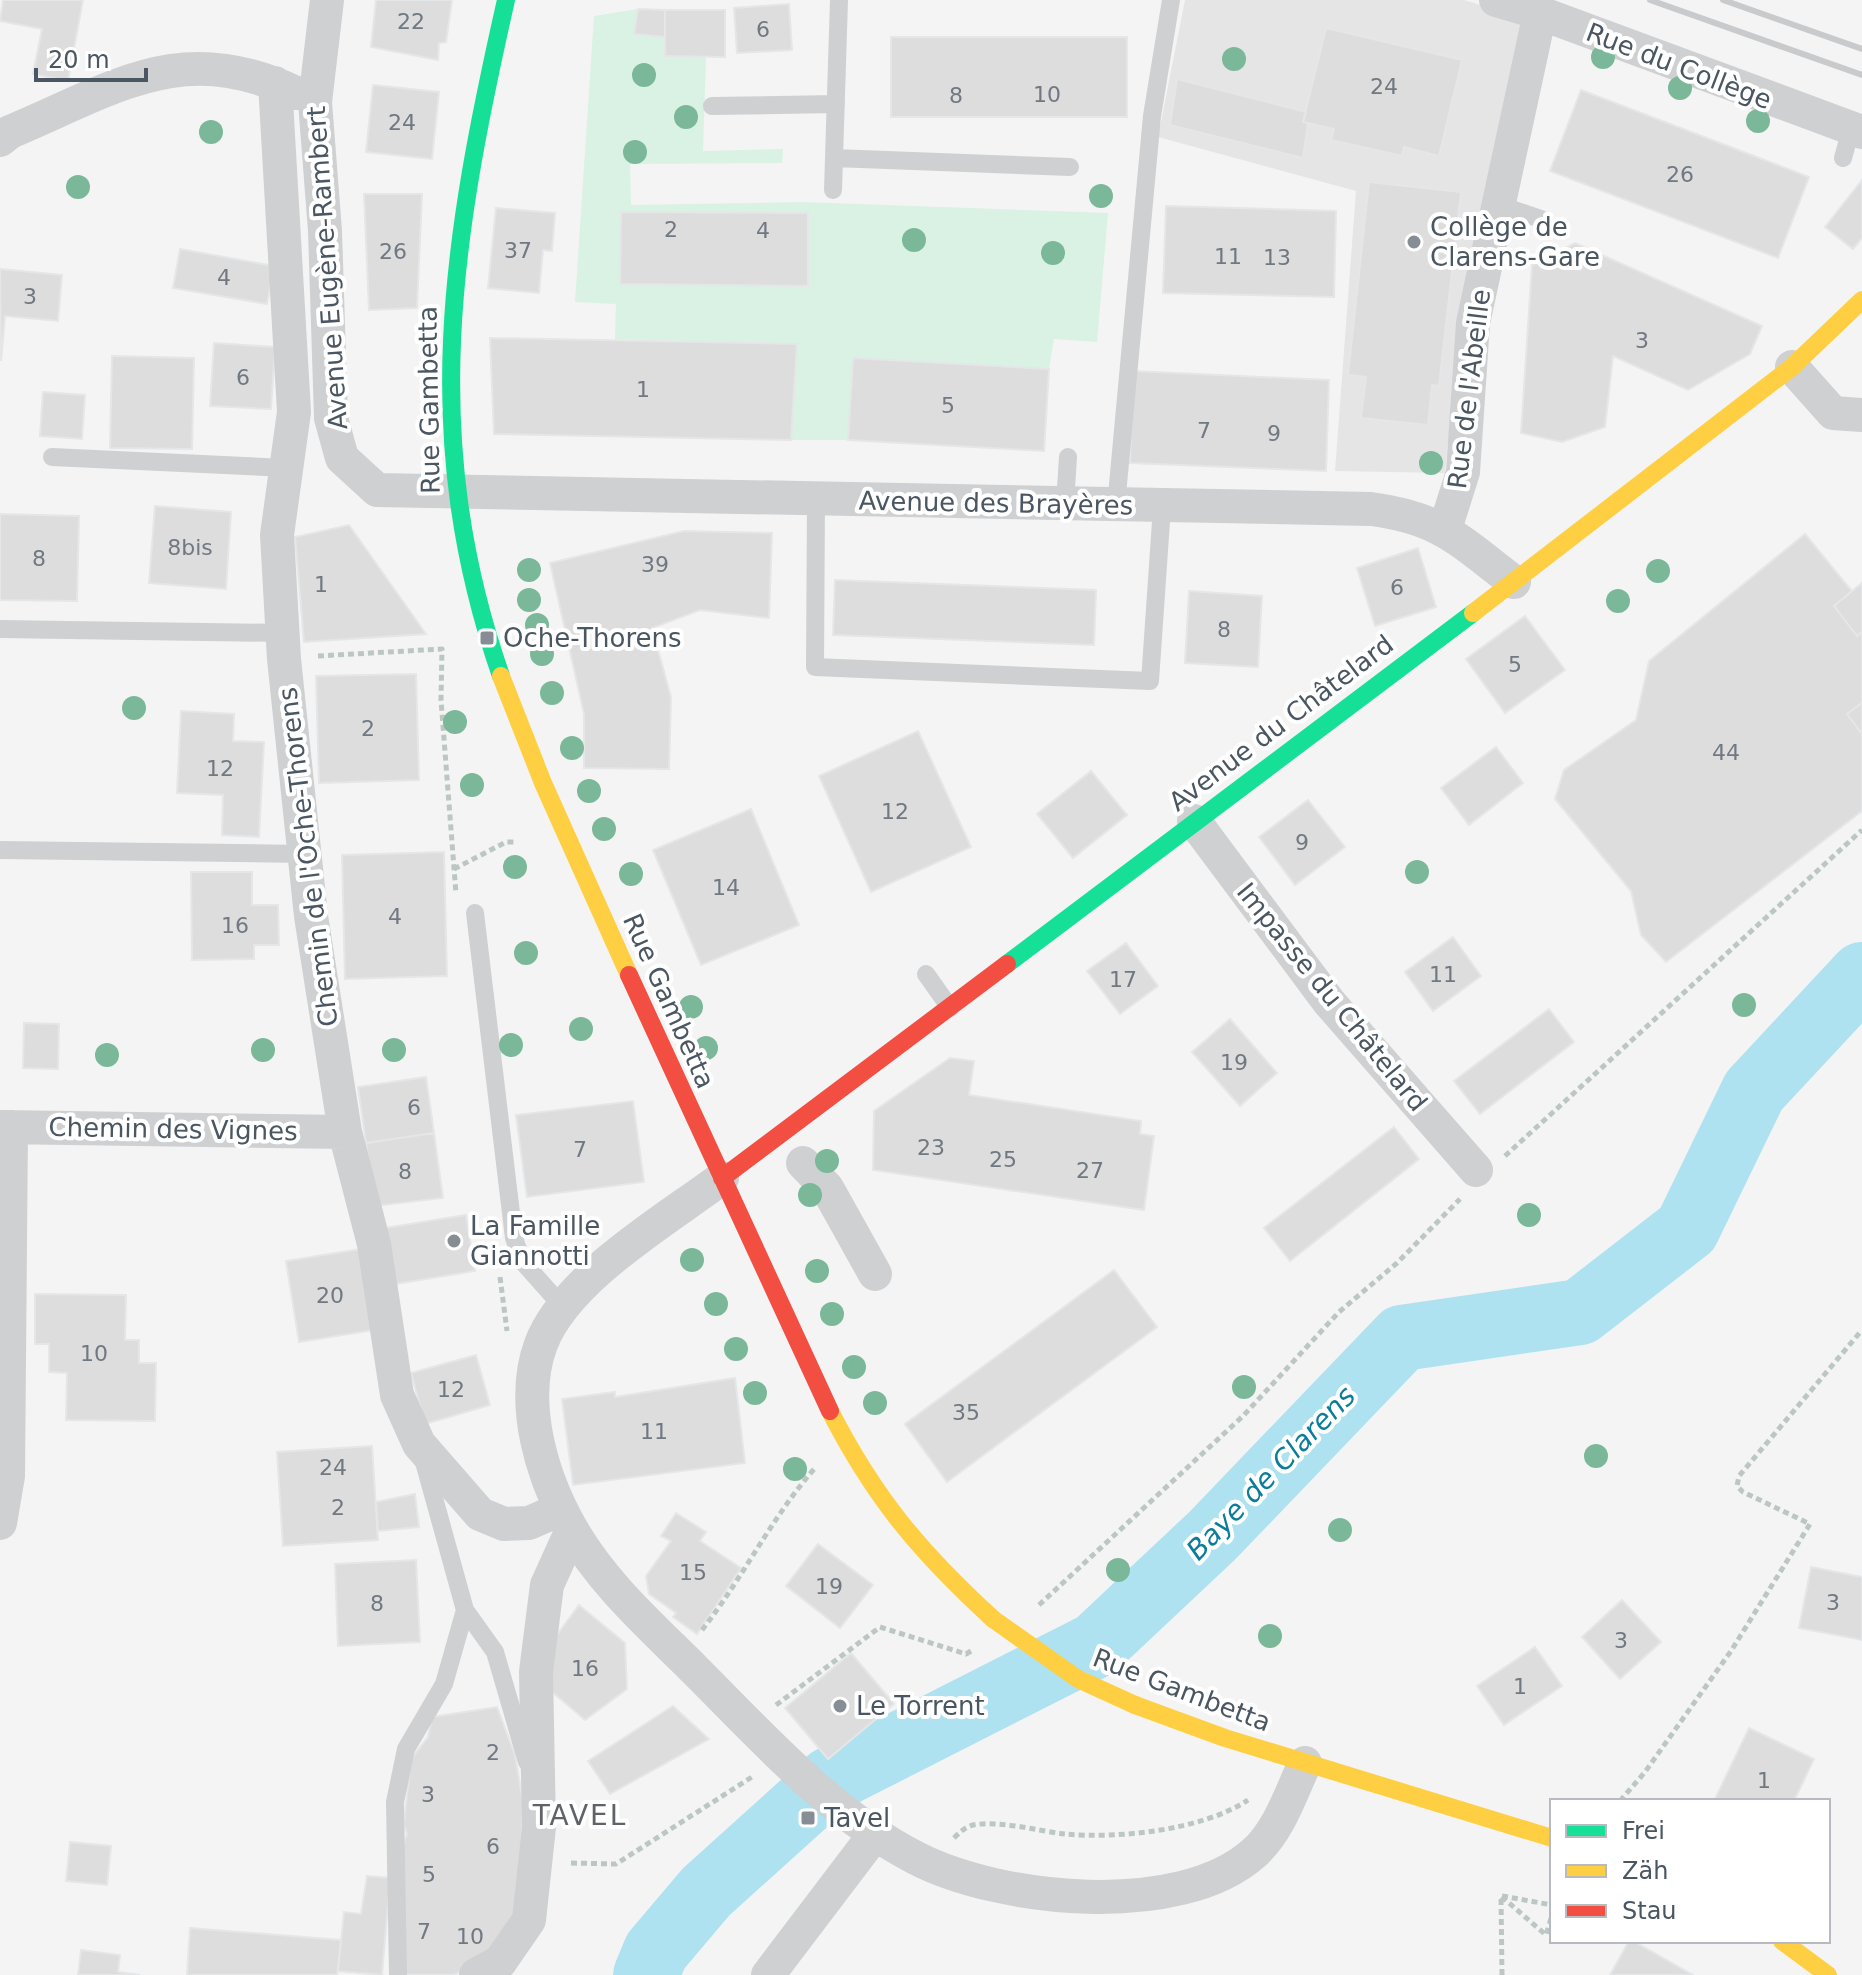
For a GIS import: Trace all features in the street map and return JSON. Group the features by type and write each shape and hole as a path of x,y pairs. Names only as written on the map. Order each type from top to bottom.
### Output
{"main road":[{"name":"Rue Gambetta","path":"506,0 470,155 460,218 452,313 455,494 472,590 525,738 786,1325 851,1450 886,1507 932,1563 993,1619 1078,1679 1135,1705 1305,1763 1550,1837"},
{"name":"Avenue du Châtelard","path":"722,1178 1514,582 1792,367 1862,300"},
{"path":"1785,1943 1828,1975"}],"street":[{"name":"Avenue Eugène-Rambert","path":"327,0 315,102 325,231 331,418 342,458 377,490 455,494"},
{"name":"Rue du Collège","path":"1496,0 1540,13 1852,140"},
{"name":"Rue de l'Abeille","path":"1445,529 1463,472 1473,323 1540,13"},
{"path":"0,140 10,132 152,73 200,66 250,73 315,102"},
{"name":"Chemin de l'Oche-Thorens","path":"275,83 294,412 277,535 282,633 305,854 345,1132 374,1244 397,1395 419,1444 480,1514 504,1524 566,1519"},
{"path":"1792,367 1833,413 1862,415"},
{"name":"Avenue des Brayères","path":"455,494 1371,509 1413,515 1445,529 1514,582"},
{"name":"Impasse du Châtelard","path":"1194,821 1329,1002 1482,1173"},
{"path":"0,1523 8,1476 5,1392 6,1127"},
{"name":"Chemin des Vignes","path":"6,1127 345,1132"},
{"path":"803,1163 827,1188 875,1274"},
{"path":"722,1178 586,1281 562,1306 540,1347 532,1398 537,1437 566,1519 611,1585 775,1769 875,1834 941,1870 1002,1887 1091,1897 1154,1892 1193,1884 1230,1870 1256,1852 1276,1825 1305,1763"},
{"path":"476,1975 500,1962 529,1920 538,1839 540,1763 536,1672 547,1585 566,1519"},
{"path":"768,1975 875,1834"}],"lane":[{"path":"833,190 839,0"},
{"path":"1116,506 1152,116 1171,0"},
{"path":"712,106 836,104"},
{"path":"834,158 1070,167"},
{"path":"1499,205 1541,219"},
{"path":"52,457 286,468"},
{"path":"1065,504 1068,457"},
{"path":"816,498 815,667 1150,681 1162,507"},
{"path":"0,629 282,633"},
{"path":"0,850 305,854"},
{"path":"475,913 514,1238 522,1261 562,1306"},
{"path":"926,974 950,1008"},
{"path":"419,1444 465,1610 495,1652 537,1800"},
{"path":"398,1975 395,1802 406,1749 444,1684 465,1610"}],"path":[{"path":"327,656 442,649"},
{"path":"1037,1606 1243,1416 1339,1312 1397,1263 1482,1173 1862,830"},
{"path":"454,869 506,842 515,842"},
{"path":"1622,1799 1645,1772 1731,1651 1810,1524 1743,1492 1737,1486 1739,1476 1862,1330"},
{"path":"694,1640 724,1602 796,1489 815,1468"},
{"path":"769,1711 880,1627 966,1654 978,1646"},
{"path":"585,1862 616,1864 775,1769"},
{"path":"944,1847 963,1828 973,1825 1069,1834 1115,1834 1200,1822 1234,1809 1256,1795"},
{"path":"1501,1896 1550,1905"},
{"path":"1501,1896 1546,1935 1550,1922"},
{"path":"1501,1896 1502,1975"}],"shaded area":[{"name":"Collège de Clarens-Gare","path":"1185,0 1464,0 1526,19 1463,293 1445,473 1335,471 1356,191 1158,137"}],"green space":[{"path":"638,9 634,34 665,37 665,56 706,56 703,151 783,149 782,163 630,164 631,205 801,202 1108,213 1097,342 1054,339 1049,369 853,358 848,440 791,440 796,344 615,339 616,304 575,302 594,16"}],"building":[{"path":"3,0 83,0 68,81 33,74 42,29 0,21"},
{"path":"376,0 452,0 446,42 439,43 438,60 371,47"},
{"path":"789,4 792,50 737,53 734,8"},
{"path":"638,9 665,10 665,37 634,34"},
{"path":"665,10 725,10 725,57 665,56"},
{"name":"Collège de Clarens-Gare","path":"1326,28 1462,60 1439,156 1404,147 1402,156 1331,140 1334,129 1303,122"},
{"path":"891,37 1127,37 1127,117 891,117"},
{"path":"1177,79 1306,112 1303,122 1308,123 1303,158 1170,125"},
{"path":"373,85 439,92 432,159 366,152"},
{"path":"1581,90 1809,177 1778,258 1550,171"},
{"path":"1862,180 1862,238 1853,249 1825,227"},
{"path":"1369,182 1461,192 1439,386 1432,385 1428,425 1361,418 1366,377 1348,375"},
{"path":"364,194 422,194 417,308 369,310"},
{"path":"1166,206 1336,211 1334,297 1163,293"},
{"path":"496,208 555,213 552,251 543,250 539,293 488,288"},
{"path":"621,212 808,213 808,286 620,284"},
{"path":"1575,243 1762,326 1750,354 1688,390 1613,356 1605,427 1562,442 1521,433 1532,265"},
{"path":"180,249 274,266 267,304 173,288"},
{"path":"0,269 62,275 58,321 5,316 1,361"},
{"path":"490,338 797,344 791,440 494,434"},
{"path":"214,343 275,347 271,409 210,406"},
{"path":"112,356 194,358 192,449 110,448"},
{"path":"853,358 1049,369 1044,451 848,440"},
{"path":"1133,371 1329,380 1326,471 1130,463"},
{"path":"43,392 85,395 82,439 40,436"},
{"path":"155,506 231,512 226,589 149,583"},
{"path":"0,514 79,516 77,601 0,600"},
{"path":"349,525 426,634 304,642 295,537"},
{"path":"684,531 772,533 769,618 700,610 652,628 671,697 669,769 584,768 584,714 550,563"},
{"path":"1805,534 1852,591 1834,606 1857,636 1862,631 1862,703 1847,714 1862,734 1862,811 1666,962 1641,935 1631,891 1555,799 1564,770 1636,720 1649,661"},
{"path":"1418,548 1436,607 1375,626 1357,568"},
{"path":"835,580 1096,590 1094,645 833,635"},
{"path":"1862,583 1862,631 1857,636 1834,606"},
{"path":"1189,591 1262,596 1258,667 1185,663"},
{"path":"1525,616 1565,670 1505,713 1466,659"},
{"path":"416,674 419,780 319,783 316,676"},
{"path":"1862,703 1862,734 1847,714"},
{"path":"181,711 234,714 233,741 264,742 259,837 222,835 223,795 177,793"},
{"path":"918,731 971,847 871,892 819,776"},
{"path":"1496,747 1523,783 1469,825 1441,788"},
{"path":"1091,771 1127,815 1073,858 1037,814"},
{"path":"1308,800 1345,847 1295,885 1259,837"},
{"path":"751,809 799,925 701,965 653,850"},
{"path":"444,852 447,976 345,979 342,855"},
{"path":"191,872 252,872 252,905 278,905 279,945 254,945 254,959 192,960"},
{"path":"1453,937 1481,976 1433,1011 1405,972"},
{"path":"1126,943 1158,986 1120,1014 1087,971"},
{"path":"1549,1009 1574,1042 1480,1114 1454,1081"},
{"path":"1230,1019 1277,1073 1240,1106 1192,1052"},
{"path":"24,1023 59,1024 58,1069 23,1068"},
{"path":"950,1058 974,1061 969,1095 1141,1121 1140,1134 1154,1136 1144,1210 873,1170 874,1111"},
{"path":"426,1077 434,1133 366,1143 358,1087"},
{"path":"633,1101 644,1182 527,1197 516,1115"},
{"path":"1394,1127 1419,1159 1290,1261 1264,1228"},
{"path":"434,1133 443,1198 375,1206 366,1143"},
{"path":"466,1215 475,1271 395,1284 385,1228"},
{"path":"361,1249 374,1330 299,1342 286,1261"},
{"path":"1114,1270 1157,1327 947,1482 905,1424"},
{"path":"35,1294 126,1295 125,1340 139,1340 139,1363 156,1363 155,1421 66,1420 67,1373 49,1372 49,1344 35,1344"},
{"path":"476,1355 490,1405 425,1424 411,1373"},
{"path":"735,1378 745,1463 573,1485 562,1399 615,1392 615,1397"},
{"path":"372,1446 378,1540 283,1546 277,1452"},
{"path":"415,1494 419,1527 378,1531 376,1502"},
{"path":"676,1513 706,1532 700,1541 741,1568 697,1634 673,1617 676,1613 649,1594 646,1576 671,1541 661,1536"},
{"path":"818,1544 873,1585 840,1628 786,1586"},
{"path":"416,1560 420,1642 338,1646 335,1564"},
{"path":"1811,1567 1862,1577 1862,1640 1799,1628"},
{"path":"1622,1600 1661,1642 1620,1679 1582,1637"},
{"path":"579,1605 625,1643 627,1689 585,1720 544,1685 545,1651"},
{"path":"1535,1647 1562,1686 1504,1725 1477,1686"},
{"name":"Le Torrent","path":"851,1653 894,1704 828,1759 785,1708"},
{"path":"673,1706 709,1739 610,1794 588,1761"},
{"path":"497,1707 515,1755 523,1802 519,1918 490,1956 454,1975 404,1975 403,1846 407,1834 404,1824 411,1759 428,1737 432,1717"},
{"path":"1749,1728 1814,1759 1795,1799 1715,1799"},
{"path":"70,1842 111,1846 107,1885 66,1881"},
{"path":"367,1876 390,1878 382,1975 338,1971 344,1912 361,1914"},
{"path":"190,1928 341,1940 337,1975 187,1975"},
{"path":"1628,1943 1637,1943 1693,1975 1610,1975"},
{"path":"81,1950 120,1955 118,1972 140,1975 78,1975"}],"waterway":[{"name":"Baye de Clarens","path":"646,1975 656,1951 706,1892 830,1780 1096,1645 1212,1536 1402,1338 1580,1312 1687,1229 1754,1091 1862,975"}],"railway":[{"path":"1650,0 1862,75"},
{"path":"1723,0 1862,49"}],"traffic: fast":[{"path":"501,676 475,588 459,503 452,420 452,338 459,256 471,173 506,0"},
{"path":"1007,964 1473,613"}],"traffic: slow":[{"path":"1473,613 1792,367 1862,300"},
{"path":"501,676 543,783 629,975"},
{"path":"830,1411 864,1471 901,1523 943,1571 993,1619"},
{"path":"993,1619 1078,1679 1135,1705"},
{"path":"1135,1705 1225,1738 1550,1837"},
{"path":"1785,1943 1828,1975"}],"traffic: jam":[{"path":"722,1178 1007,964"},
{"path":"629,975 830,1411"}],"place":[{"name":"Collège de Clarens-Gare","path":"1414,242"},
{"name":"Oche-Thorens","path":"487,638"},
{"name":"La Famille Giannotti","path":"454,1241"},
{"name":"Le Torrent","path":"840,1706"},
{"name":"Tavel","path":"808,1818"}],"district":[{"name":"TAVEL","path":"580,1815"}]}
